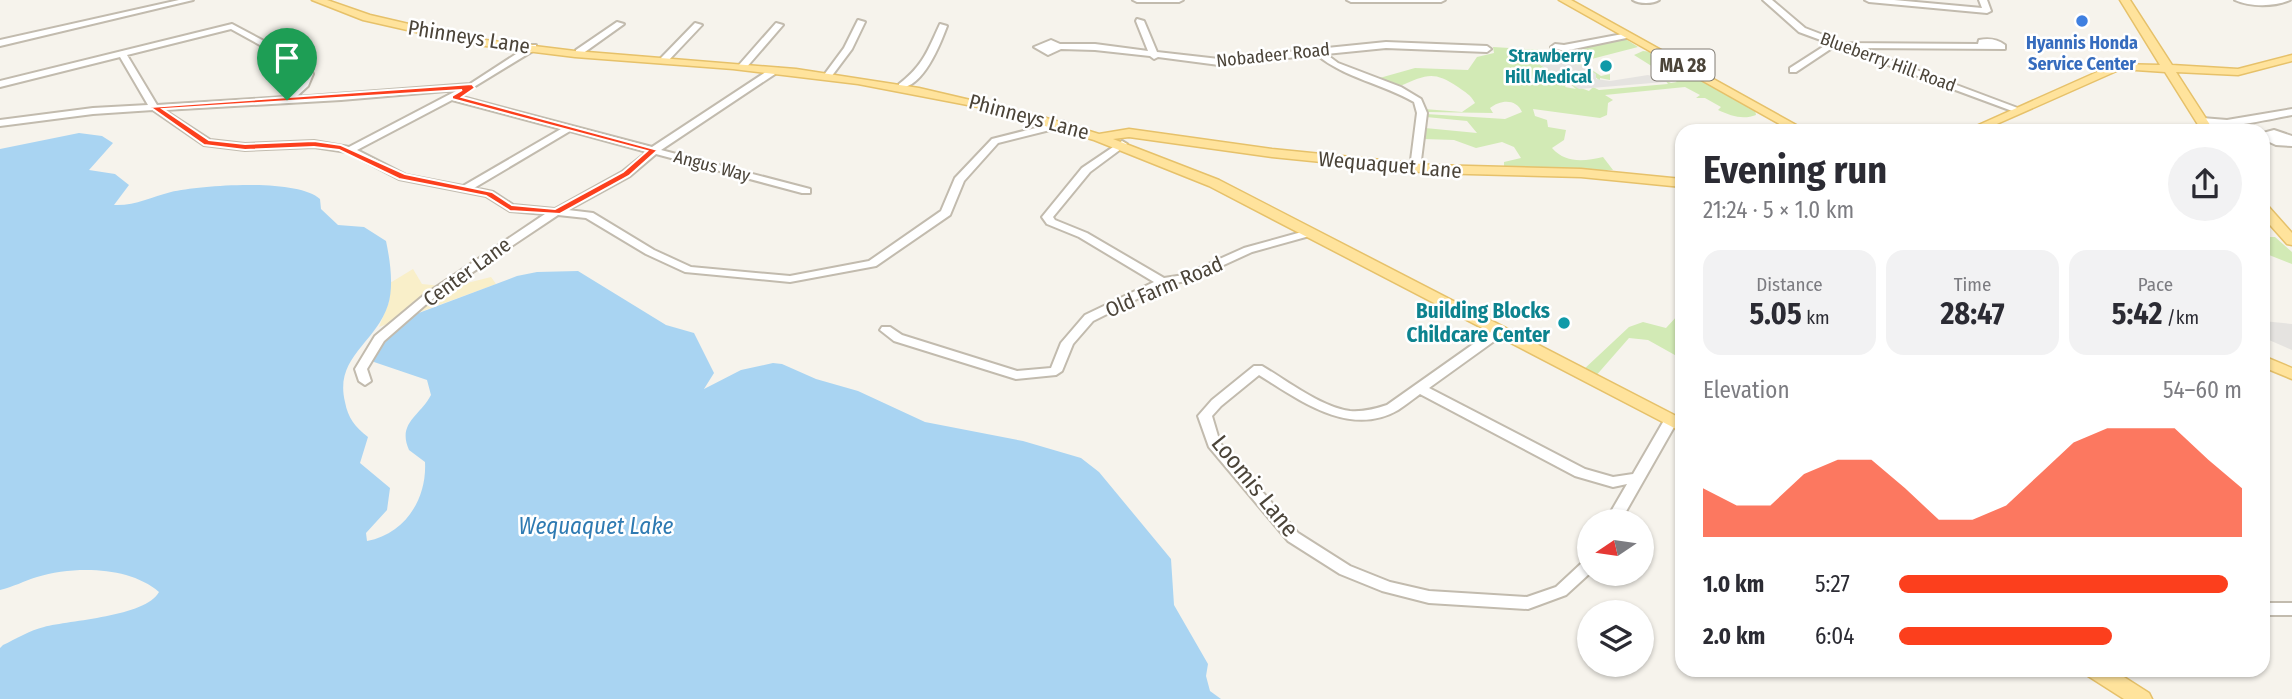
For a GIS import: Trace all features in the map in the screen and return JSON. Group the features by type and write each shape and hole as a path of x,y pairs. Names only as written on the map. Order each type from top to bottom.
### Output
{"main road":[{"name":"Phinneys Lane","path":"317,0 357,15 413,30 579,52 828,75 902,86 1003,107 1063,124 1100,136 1208,180 1675,422"},
{"name":"MA 28","path":"1564,0 1788,124"},
{"path":"2125,0 2204,124"},
{"path":"1987,124 2114,67 2238,72 2292,58"},
{"name":"Wequaquet Lane","path":"1100,136 1129,133 1272,153 1415,168 1492,173 1589,174 1675,182"},
{"path":"2270,220 2292,241"},
{"path":"2270,364 2292,374"},
{"path":"2106,677 2141,699"}],"street":[{"path":"0,43 189,0"},
{"path":"1154,56 1140,19 1138,0 1179,0"},
{"path":"1351,0 1441,0"},
{"path":"1637,0 1656,0"},
{"name":"Blueberry Hill Road","path":"1767,0 1796,27 2018,110"},
{"path":"1869,0 1987,11 1983,0"},
{"path":"2239,0 2261,3 2286,0"},
{"path":"828,75 848,49 860,22"},
{"path":"0,84 229,24 306,68 309,74 307,81 287,100"},
{"path":"579,52 620,24"},
{"path":"664,60 698,25"},
{"path":"742,67 779,25"},
{"path":"902,86 920,74 930,61 943,26"},
{"path":"1555,47 1564,48 1628,35"},
{"name":"Nobadeer Road","path":"1059,46 1095,47 1154,56 1230,62 1401,44 1487,49"},
{"path":"1793,70 1825,48 1840,45 1982,45"},
{"path":"350,150 455,98 533,47"},
{"path":"1319,52 1335,65 1398,89 1418,101 1422,113 1415,168"},
{"path":"122,53 155,107 201,140 218,145 314,144 350,150 403,177 489,194 510,208 589,215 650,253 689,270 790,279 872,264 946,213 959,180 995,141 1063,124"},
{"name":"Center Lane","path":"365,381 361,369 367,355 391,328 427,298 557,212 626,174 653,150 775,70"},
{"path":"0,123 62,114 472,86"},
{"name":"Angus Way","path":"455,98 806,191"},
{"path":"2220,124 2292,112"},
{"path":"467,188 569,128"},
{"path":"1122,145 1086,170 1047,217 1051,222 1083,235 1162,282"},
{"name":"Old Farm Road","path":"886,330 898,338 1016,375 1056,371 1067,343 1089,318 1162,282 1187,278 1248,250 1309,233"},
{"path":"1500,331 1419,388 1580,472 1613,482 1635,478"},
{"name":"Loomis Lane","path":"1419,388 1382,412 1352,416 1318,405 1258,369 1245,382 1214,402 1205,416 1214,444 1293,537 1346,570 1387,587 1429,597 1528,603 1561,591 1577,576"},
{"path":"1619,509 1635,478 1675,424"},
{"path":"2270,609 2292,609"}],"green space":[{"path":"1624,38 1638,47 1580,62 1601,76 1610,74 1610,80 1600,78 1600,81 1585,70 1568,63 1553,63 1546,59 1539,64 1556,75 1555,78 1568,82 1565,87 1576,89 1570,84 1589,91 1593,87 1599,90 1668,84 1665,80 1677,82 1634,55 1643,51 1653,52 1755,110 1756,115 1732,116 1718,110 1721,107 1705,98 1696,98 1700,95 1685,87 1605,95 1613,100 1608,103 1607,115 1600,118 1533,109 1535,116 1547,120 1548,127 1566,130 1564,140 1552,148 1557,153 1576,160 1603,157 1613,170 1504,171 1504,162 1521,158 1514,147 1502,142 1476,148 1454,140 1424,139 1425,128 1477,133 1467,121 1426,117 1426,114 1505,119 1522,112 1516,104 1498,103 1490,108 1493,113 1426,112 1424,109 1462,112 1475,103 1458,87 1436,76 1423,77 1400,86 1376,79 1415,68 1468,70 1477,57 1494,53 1493,47 1559,51"},
{"path":"2270,237 2275,237 2292,252 2292,264 2270,255"},
{"path":"1675,318 1675,355 1648,340 1629,338 1594,378 1582,371 1629,327 1643,322 1666,328"}],"sand":[{"path":"413,269 422,284 451,287 491,277 496,284 379,327 389,302 390,283"}],"shaded area":[{"path":"1550,61 1581,65 1596,74 1596,79 1610,81 1648,75 1661,79 1669,77 1677,81 1579,89 1539,64"},
{"path":"2270,322 2292,324 2292,350 2270,340"}],"water":[{"name":"Wequaquet Lake","path":"79,133 102,136 113,143 89,170 115,174 129,185 114,205 204,187 248,185 291,188 308,192 320,199 321,209 338,225 364,227 386,241 391,281 388,305 375,330 351,362 345,373 343,386 350,417 368,437 360,463 390,488 387,510 366,533 367,541 392,531 403,523 418,501 425,476 425,462 409,450 406,433 411,420 431,395 427,380 374,362 370,358 377,346 408,317 517,276 537,272 578,271 666,325 694,333 714,373 704,389 741,370 773,363 782,364 816,379 858,391 925,422 1023,441 1081,458 1099,472 1171,559 1174,605 1208,664 1206,676 1210,691 1221,699 0,699 0,648 3,645 39,628 139,607 159,592 132,577 84,570 52,573 0,590 0,149"}],"place":[{"name":"Hyannis Honda Service Center","path":"2082,21"},
{"name":"Strawberry Hill Medical","path":"1606,66"},
{"name":"Building Blocks Childcare Center","path":"1564,323"}],"route":[{"path":"472,86 455,98 653,150 626,174 557,212 510,208 489,194 403,177 341,148 314,144 245,147 207,143 155,107 287,100 472,86"}]}
